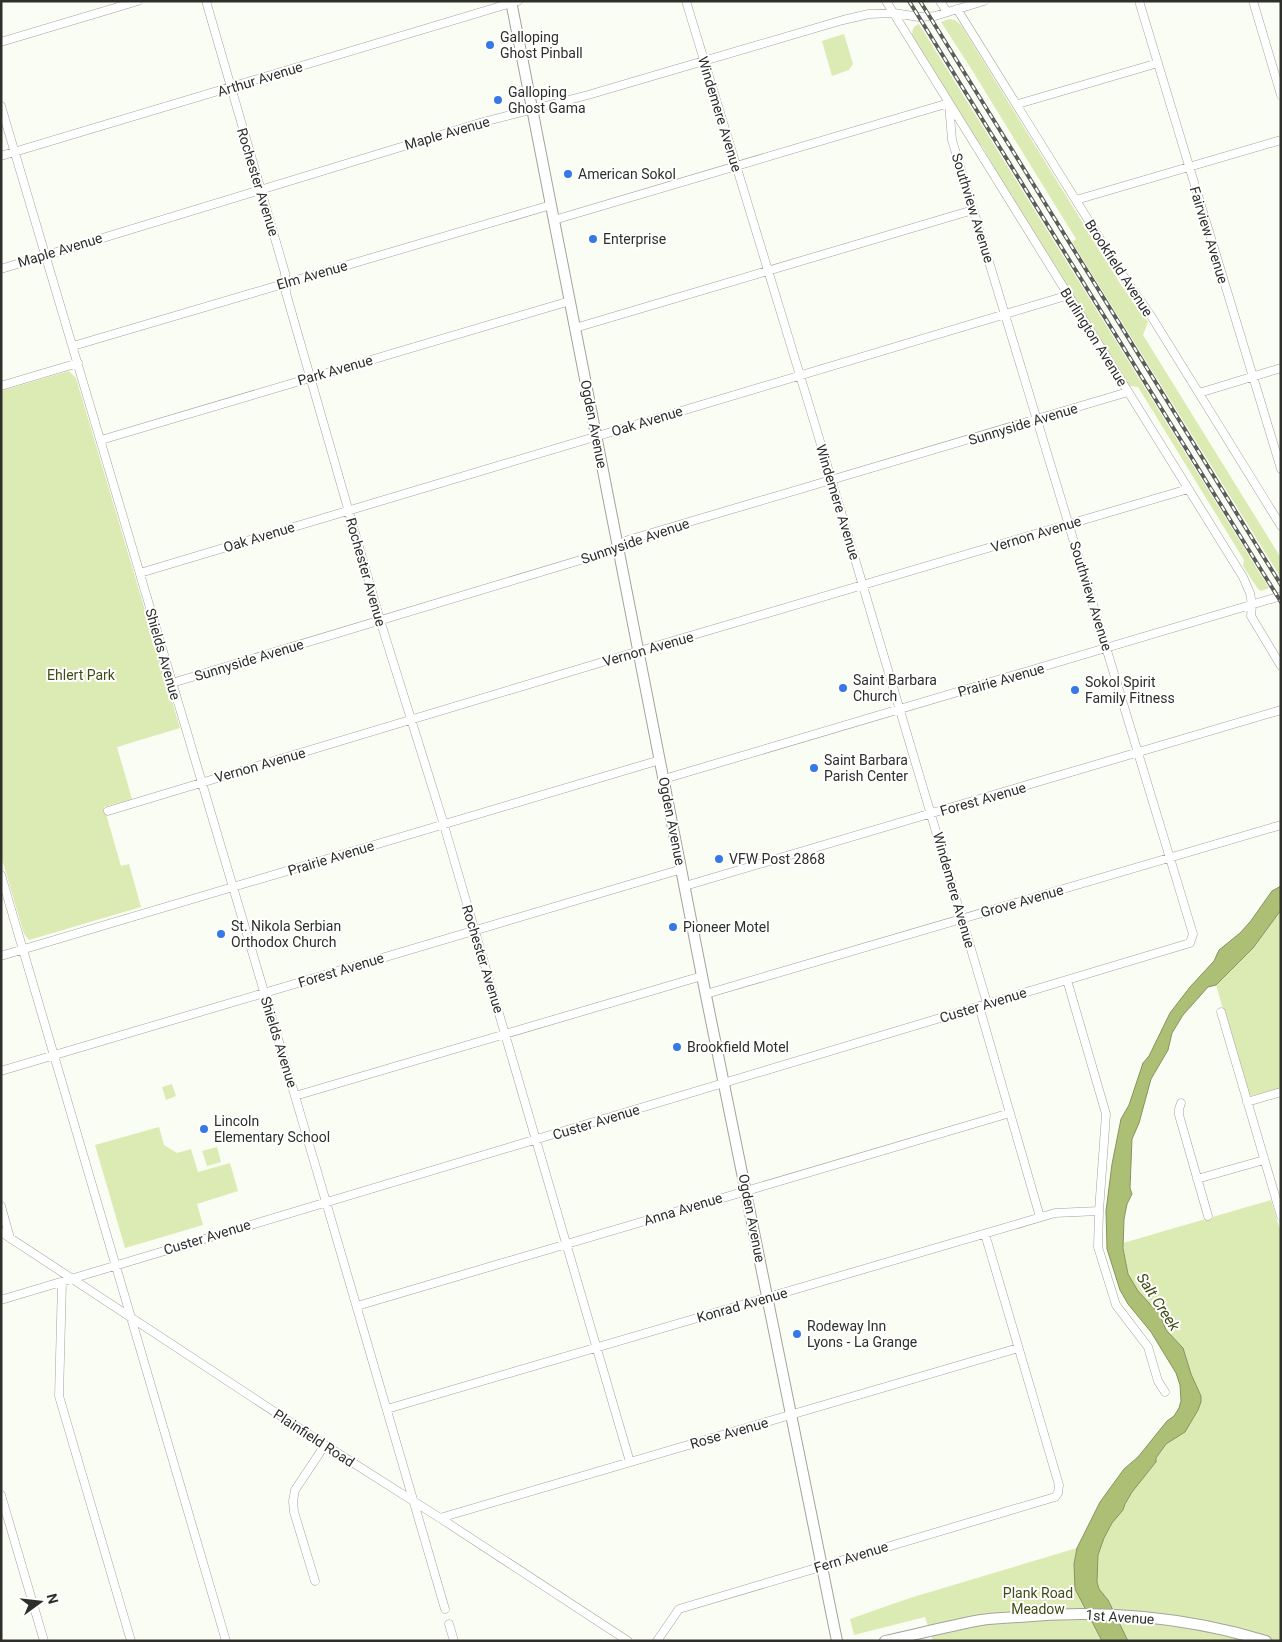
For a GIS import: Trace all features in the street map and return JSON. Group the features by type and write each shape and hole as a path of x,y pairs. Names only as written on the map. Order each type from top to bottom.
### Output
{"main road":[{"name":"Ogden Avenue","path":"513,2 532,110 702,976 837,1641"},
{"name":"1st Avenue","path":"884,1641 982,1620 1076,1613 1131,1616 1184,1622 1247,1635 1266,1641"}],"street":[{"path":"1,42 138,1"},
{"name":"Rochester Avenue","path":"206,1 285,273 286,293 348,510 506,1035 630,1462"},
{"name":"Windemere Avenue","path":"686,1 987,1003"},
{"name":"Burlington Avenue","path":"886,1 1243,577 1250,592 1251,616 1281,666"},
{"path":"940,1 947,12"},
{"name":"Maple Avenue","path":"1,269 483,122 588,96 843,20 869,14 894,13 919,17 934,16 984,1"},
{"name":"Fairview Avenue","path":"1139,1 1281,468"},
{"path":"1253,1 1281,94"},
{"name":"Arthur Avenue","path":"1,156 513,2"},
{"name":"Brookfield Avenue","path":"958,9 1122,275 1153,319 1281,526"},
{"path":"1018,104 1158,63"},
{"path":"554,220 949,103"},
{"name":"Southview Avenue","path":"949,103 952,140 1193,934 1190,943"},
{"name":"Shields Avenue","path":"1,106 201,783 296,1096 445,1609"},
{"path":"1076,200 1281,140"},
{"name":"Elm Avenue","path":"73,346 551,205"},
{"path":"575,328 973,210"},
{"name":"Oak Avenue","path":"140,573 1069,296"},
{"name":"Park Avenue","path":"101,440 570,301"},
{"path":"1,386 78,363"},
{"path":"1198,393 1281,368"},
{"name":"Sunnyside Avenue","path":"172,683 607,552 628,540 1128,392"},
{"name":"Vernon Avenue","path":"108,811 639,651 1188,489"},
{"name":"Prairie Avenue","path":"664,779 1281,596"},
{"name":"Forest Avenue","path":"685,886 1281,710"},
{"name":"Prairie Avenue","path":"1,956 660,760"},
{"name":"Grove Avenue","path":"706,994 1281,825"},
{"name":"Forest Avenue","path":"1,1071 682,869"},
{"path":"1,875 117,1264 226,1641"},
{"name":"Custer Avenue","path":"1,1300 1190,943"},
{"path":"296,1096 702,976"},
{"path":"1067,980 1106,1114 1098,1247 1116,1305 1148,1347 1158,1381 1165,1392"},
{"path":"979,1006 1040,1217"},
{"path":"1221,1012 1281,1216"},
{"path":"1247,1102 1281,1092"},
{"path":"1181,1104 1179,1115 1208,1216"},
{"name":"Anna Avenue","path":"356,1306 1010,1113"},
{"path":"1197,1179 1264,1160"},
{"path":"1,1206 10,1238"},
{"name":"Konrad Avenue","path":"387,1409 1054,1213 1099,1211"},
{"name":"Plainfield Road","path":"1,1232 628,1641"},
{"path":"985,1234 1018,1348"},
{"path":"62,1282 58,1396 130,1641"},
{"name":"Rose Avenue","path":"440,1518 1018,1348"},
{"name":"Fern Avenue","path":"657,1641 679,1609 1055,1497 1060,1485 1018,1348"},
{"path":"315,1582 294,1512 293,1501 295,1490 325,1445"},
{"path":"1,1495 44,1641"},
{"path":"449,1624 454,1641"}],"green space":[{"path":"949,19 955,20 961,25 1121,285 1148,322 1143,335 1281,558 1281,578 1072,242 1076,239 941,22"},
{"path":"919,24 1269,588 1261,591 1258,589 1243,566 1244,560 1138,387 1131,386 1130,388 1013,199 1013,196 1010,195 982,146 912,36 913,28"},
{"path":"844,34 853,64 849,70 832,76 822,41"},
{"name":"Ehlert Park","path":"69,371 76,378 180,728 117,747 132,799 104,807 121,866 129,864 141,907 29,940 24,934 1,856 1,391"},
{"path":"1281,910 1281,1088 1251,1096 1247,1093 1216,985 1253,948"},
{"path":"172,1084 176,1096 166,1100 162,1087"},
{"path":"159,1127 164,1145 177,1153 191,1149 198,1172 230,1163 238,1191 197,1204 203,1225 125,1248 95,1145"},
{"path":"217,1147 221,1162 207,1166 202,1151"},
{"path":"1271,1200 1281,1233 1281,1641 1128,1641 1108,1600 1099,1589 1097,1582 1098,1555 1112,1523 1123,1510 1132,1492 1156,1463 1156,1458 1166,1444 1185,1432 1198,1410 1201,1396 1191,1374 1185,1354 1166,1330 1160,1315 1148,1304 1132,1283 1128,1274 1123,1243"},
{"name":"Plank Road Meadow","path":"1077,1548 1074,1564 1080,1600 1102,1641 933,1641 925,1617 854,1635 850,1619 910,1598"}],"shaded area":[{"name":"Salt Creek","path":"1281,886 1281,910 1253,948 1216,985 1208,987 1183,1015 1172,1033 1168,1050 1151,1079 1139,1123 1132,1139 1130,1188 1132,1194 1127,1204 1124,1219 1123,1248 1128,1274 1138,1291 1160,1315 1166,1330 1183,1348 1191,1374 1201,1396 1201,1402 1185,1432 1166,1444 1156,1458 1156,1462 1132,1492 1123,1510 1112,1523 1104,1538 1098,1555 1097,1582 1128,1641 1102,1641 1075,1589 1074,1564 1077,1548 1100,1502 1124,1469 1138,1457 1167,1421 1174,1416 1181,1401 1180,1385 1176,1373 1151,1332 1128,1304 1120,1290 1107,1249 1106,1211 1112,1164 1121,1119 1129,1105 1143,1063 1149,1056 1170,1013 1190,987 1214,961 1219,950 1240,933 1272,891"}],"railway":[{"path":"909,1 1281,602"},
{"path":"920,1 1281,585"}],"place":[{"name":"Galloping Ghost Pinball","path":"490,45"},
{"name":"Galloping Ghost Gama","path":"498,100"},
{"name":"American Sokol","path":"568,174"},
{"name":"Enterprise","path":"593,239"},
{"name":"Saint Barbara Church","path":"843,688"},
{"name":"Sokol Spirit Family Fitness","path":"1075,690"},
{"name":"Saint Barbara Parish Center","path":"814,768"},
{"name":"VFW Post 2868","path":"719,859"},
{"name":"Pioneer Motel","path":"673,927"},
{"name":"St. Nikola Serbian Orthodox Church","path":"221,934"},
{"name":"Brookfield Motel","path":"677,1047"},
{"name":"Lincoln Elementary School","path":"204,1129"},
{"name":"Rodeway Inn Lyons - La Grange","path":"797,1334"}]}
